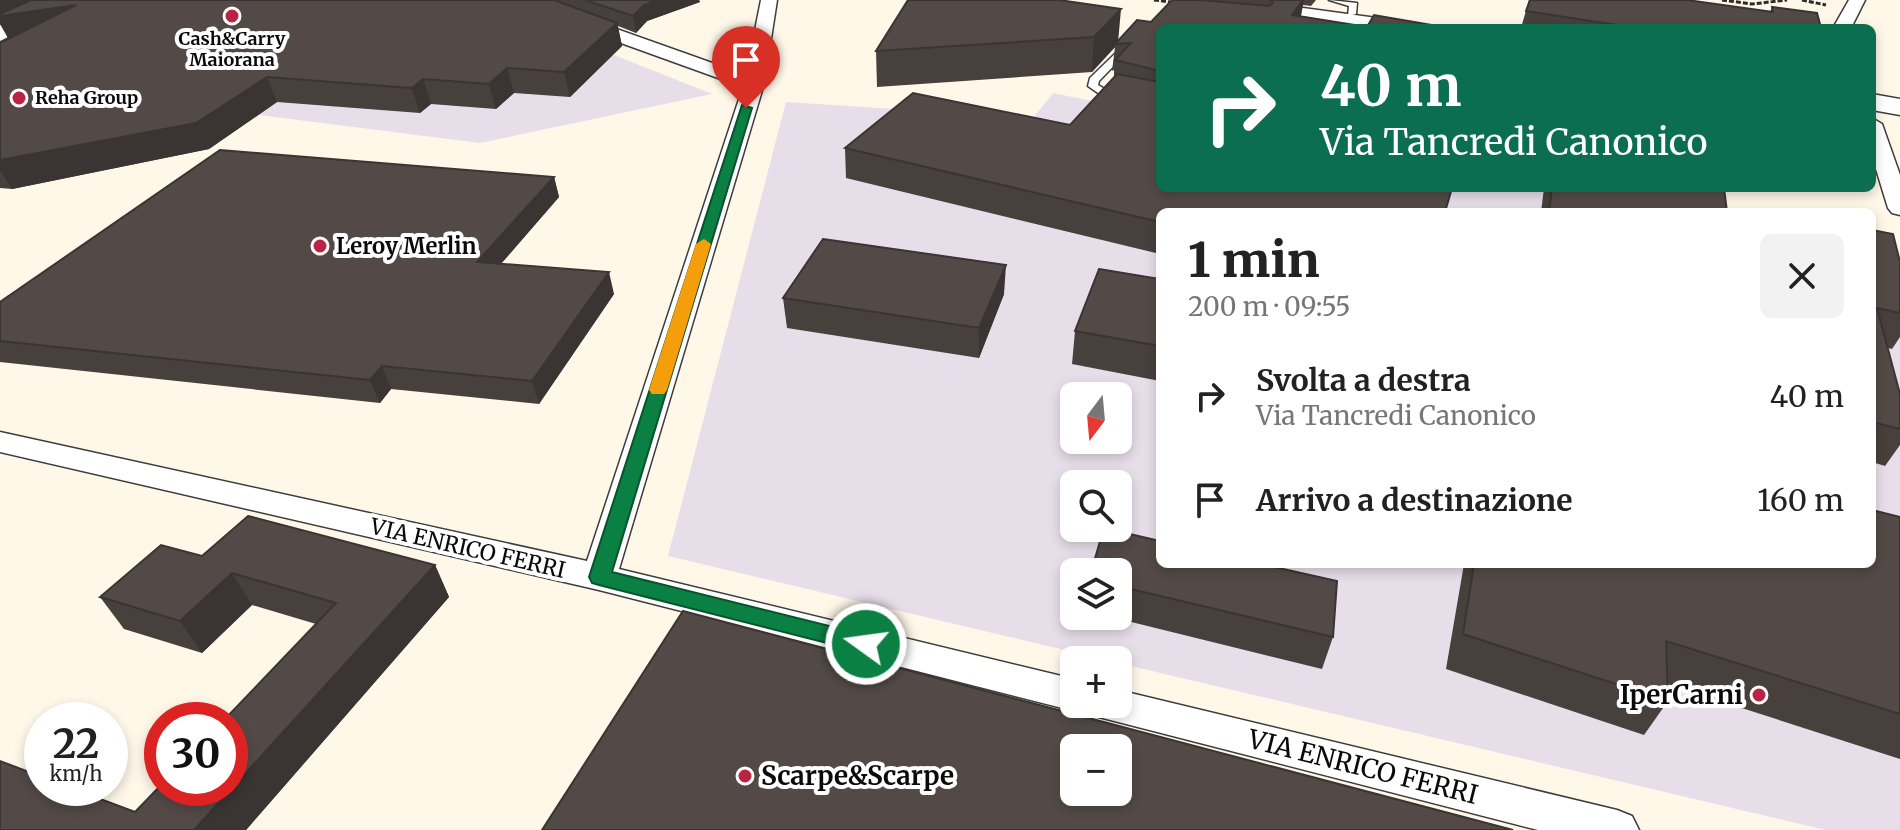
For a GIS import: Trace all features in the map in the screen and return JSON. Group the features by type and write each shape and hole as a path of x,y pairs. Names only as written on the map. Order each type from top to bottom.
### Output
{"street":[{"path":"0,34 67,0"},
{"path":"519,0 754,84"},
{"path":"599,577 754,84 769,0"},
{"path":"1198,0 1370,24"},
{"path":"1844,24 1857,0"},
{"path":"1255,8 1361,10 1416,24"},
{"path":"1876,103 1900,107"},
{"path":"1876,136 1900,208"},
{"name":"VIA ENRICO FERRI","path":"0,442 599,577 1060,692"},
{"name":"VIA ENRICO FERRI","path":"1132,710 1617,830"}],"lane":[{"path":"1333,0 1361,10"},
{"path":"1138,35 1094,80 1093,86 1105,93 1156,104"}],"path":[{"path":"1722,0 1752,4 1787,0"}],"shaded area":[{"path":"410,0 476,0 712,94 480,143 259,115"},
{"path":"1053,93 1156,114 1156,192 1541,192 1619,208 1156,208 1156,568 1876,568 1876,267 1900,310 1900,830 1826,830 1132,666 1132,646 1060,646 1060,649 668,556 786,102 1033,118"}],"building":[{"path":"31,0 554,0 617,23 564,72 507,68 489,84 423,79 412,88 267,77 196,123 0,160 0,43 76,5 0,16"},
{"path":"585,0 657,0 644,5 633,16"},
{"path":"908,0 1059,0 1121,9 1094,37 876,51"},
{"path":"1172,0 1269,6 1273,3 1270,0 1303,0 1292,15 1348,24 1156,24 1156,70 1115,60 1131,43 1115,44 1137,20 1151,22"},
{"path":"1530,0 1687,0 1773,12 1772,7 1817,13 1820,24 1610,24 1526,11"},
{"path":"1374,15 1426,24 1369,24"},
{"path":"1117,74 1156,81 1156,192 1451,192 1446,208 1156,208 1156,221 845,148 913,93 1070,125"},
{"name":"Leroy Merlin","path":"220,150 554,177 477,262 609,272 532,381 382,366 370,380 0,341 0,302"},
{"path":"1552,192 1724,192 1726,208 1550,208"},
{"path":"1876,231 1893,234 1900,262 1900,313 1877,308 1900,394 1900,429 1876,423"},
{"path":"823,239 1006,265 979,328 783,298"},
{"path":"1099,269 1156,278 1156,345 1075,331"},
{"path":"1876,511 1900,517 1900,714 1666,641 1668,701 1463,634 1473,568 1876,568"},
{"path":"248,516 435,565 248,771 248,702 241,702 336,603 232,573 180,621 100,597 161,545 202,556"},
{"path":"1132,534 1156,540 1156,568 1279,568 1337,581 1333,637 1132,589 1132,558 1095,558 1100,542 1132,542"},
{"path":"683,611 1060,710 1060,718 1089,718 1513,830 542,830"},
{"path":"0,761 24,770 24,806 119,806 135,812 144,803 144,806 216,806 194,830 0,830"}],"slow traffic":[{"path":"658,390 704,244"}],"place":[{"name":"Cash&Carry Maiorana","path":"232,16"},
{"name":"Reha Group","path":"19,98"},
{"name":"Leroy Merlin","path":"320,246"},
{"name":"IperCarni","path":"1759,695"},
{"name":"Scarpe&Scarpe","path":"745,776"}],"route":[{"path":"746,108 599,577 866,644"}]}
